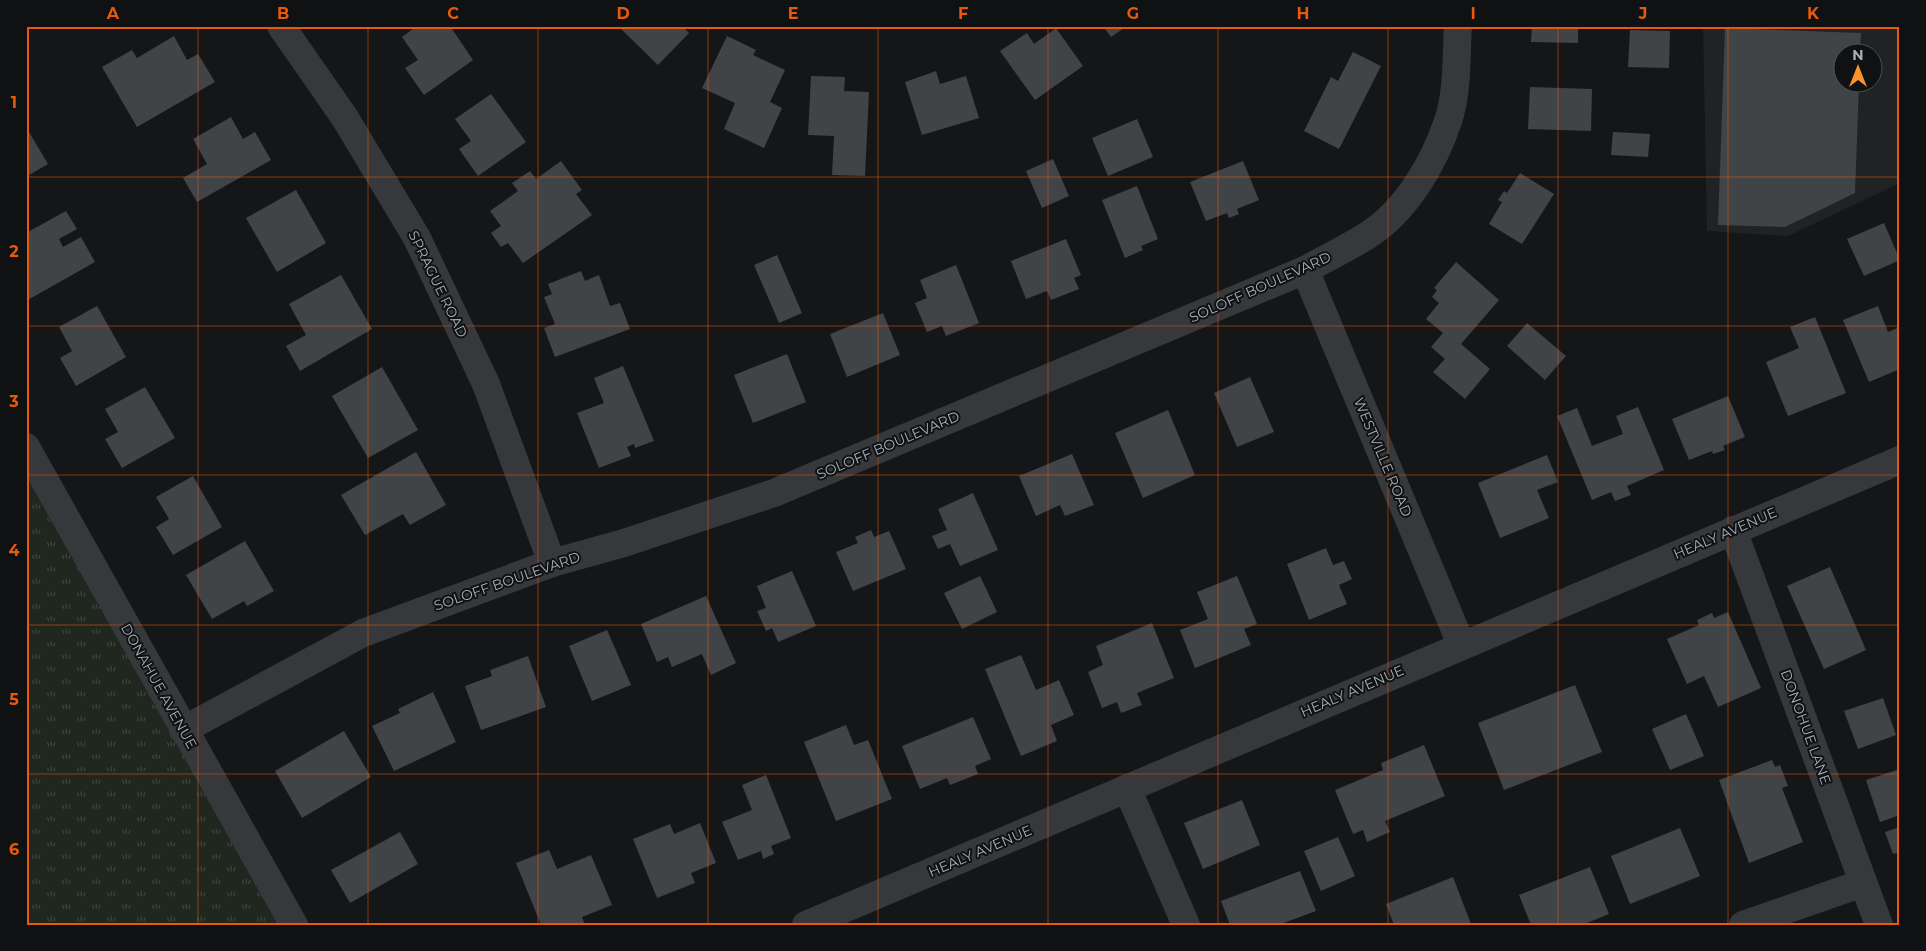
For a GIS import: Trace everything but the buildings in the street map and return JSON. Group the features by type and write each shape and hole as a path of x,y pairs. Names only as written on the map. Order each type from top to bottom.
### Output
{"street":[{"name":"SPRAGUE ROAD","path":"281,26 345,118 417,238 486,384 552,563"},
{"name":"SOLOFF BOULEVARD","path":"183,730 363,633 552,563 624,543 774,493 1305,270 1370,234 1394,213 1425,173 1448,121 1455,88 1458,26"},
{"name":"WESTVILLE ROAD","path":"1305,270 1461,644"},
{"name":"DONAHUE AVENUE","path":"26,447 294,925"},
{"name":"HEALY AVENUE","path":"806,925 1461,644 1900,460"},
{"name":"DONOHUE LANE","path":"1733,530 1879,925"},
{"path":"1127,788 1186,925"},
{"path":"1743,925 1863,883"}],"shaded area":[{"path":"1703,26 1900,26 1900,183 1788,236 1707,231"}],"green space":[{"path":"26,464 300,925 26,925"}]}
